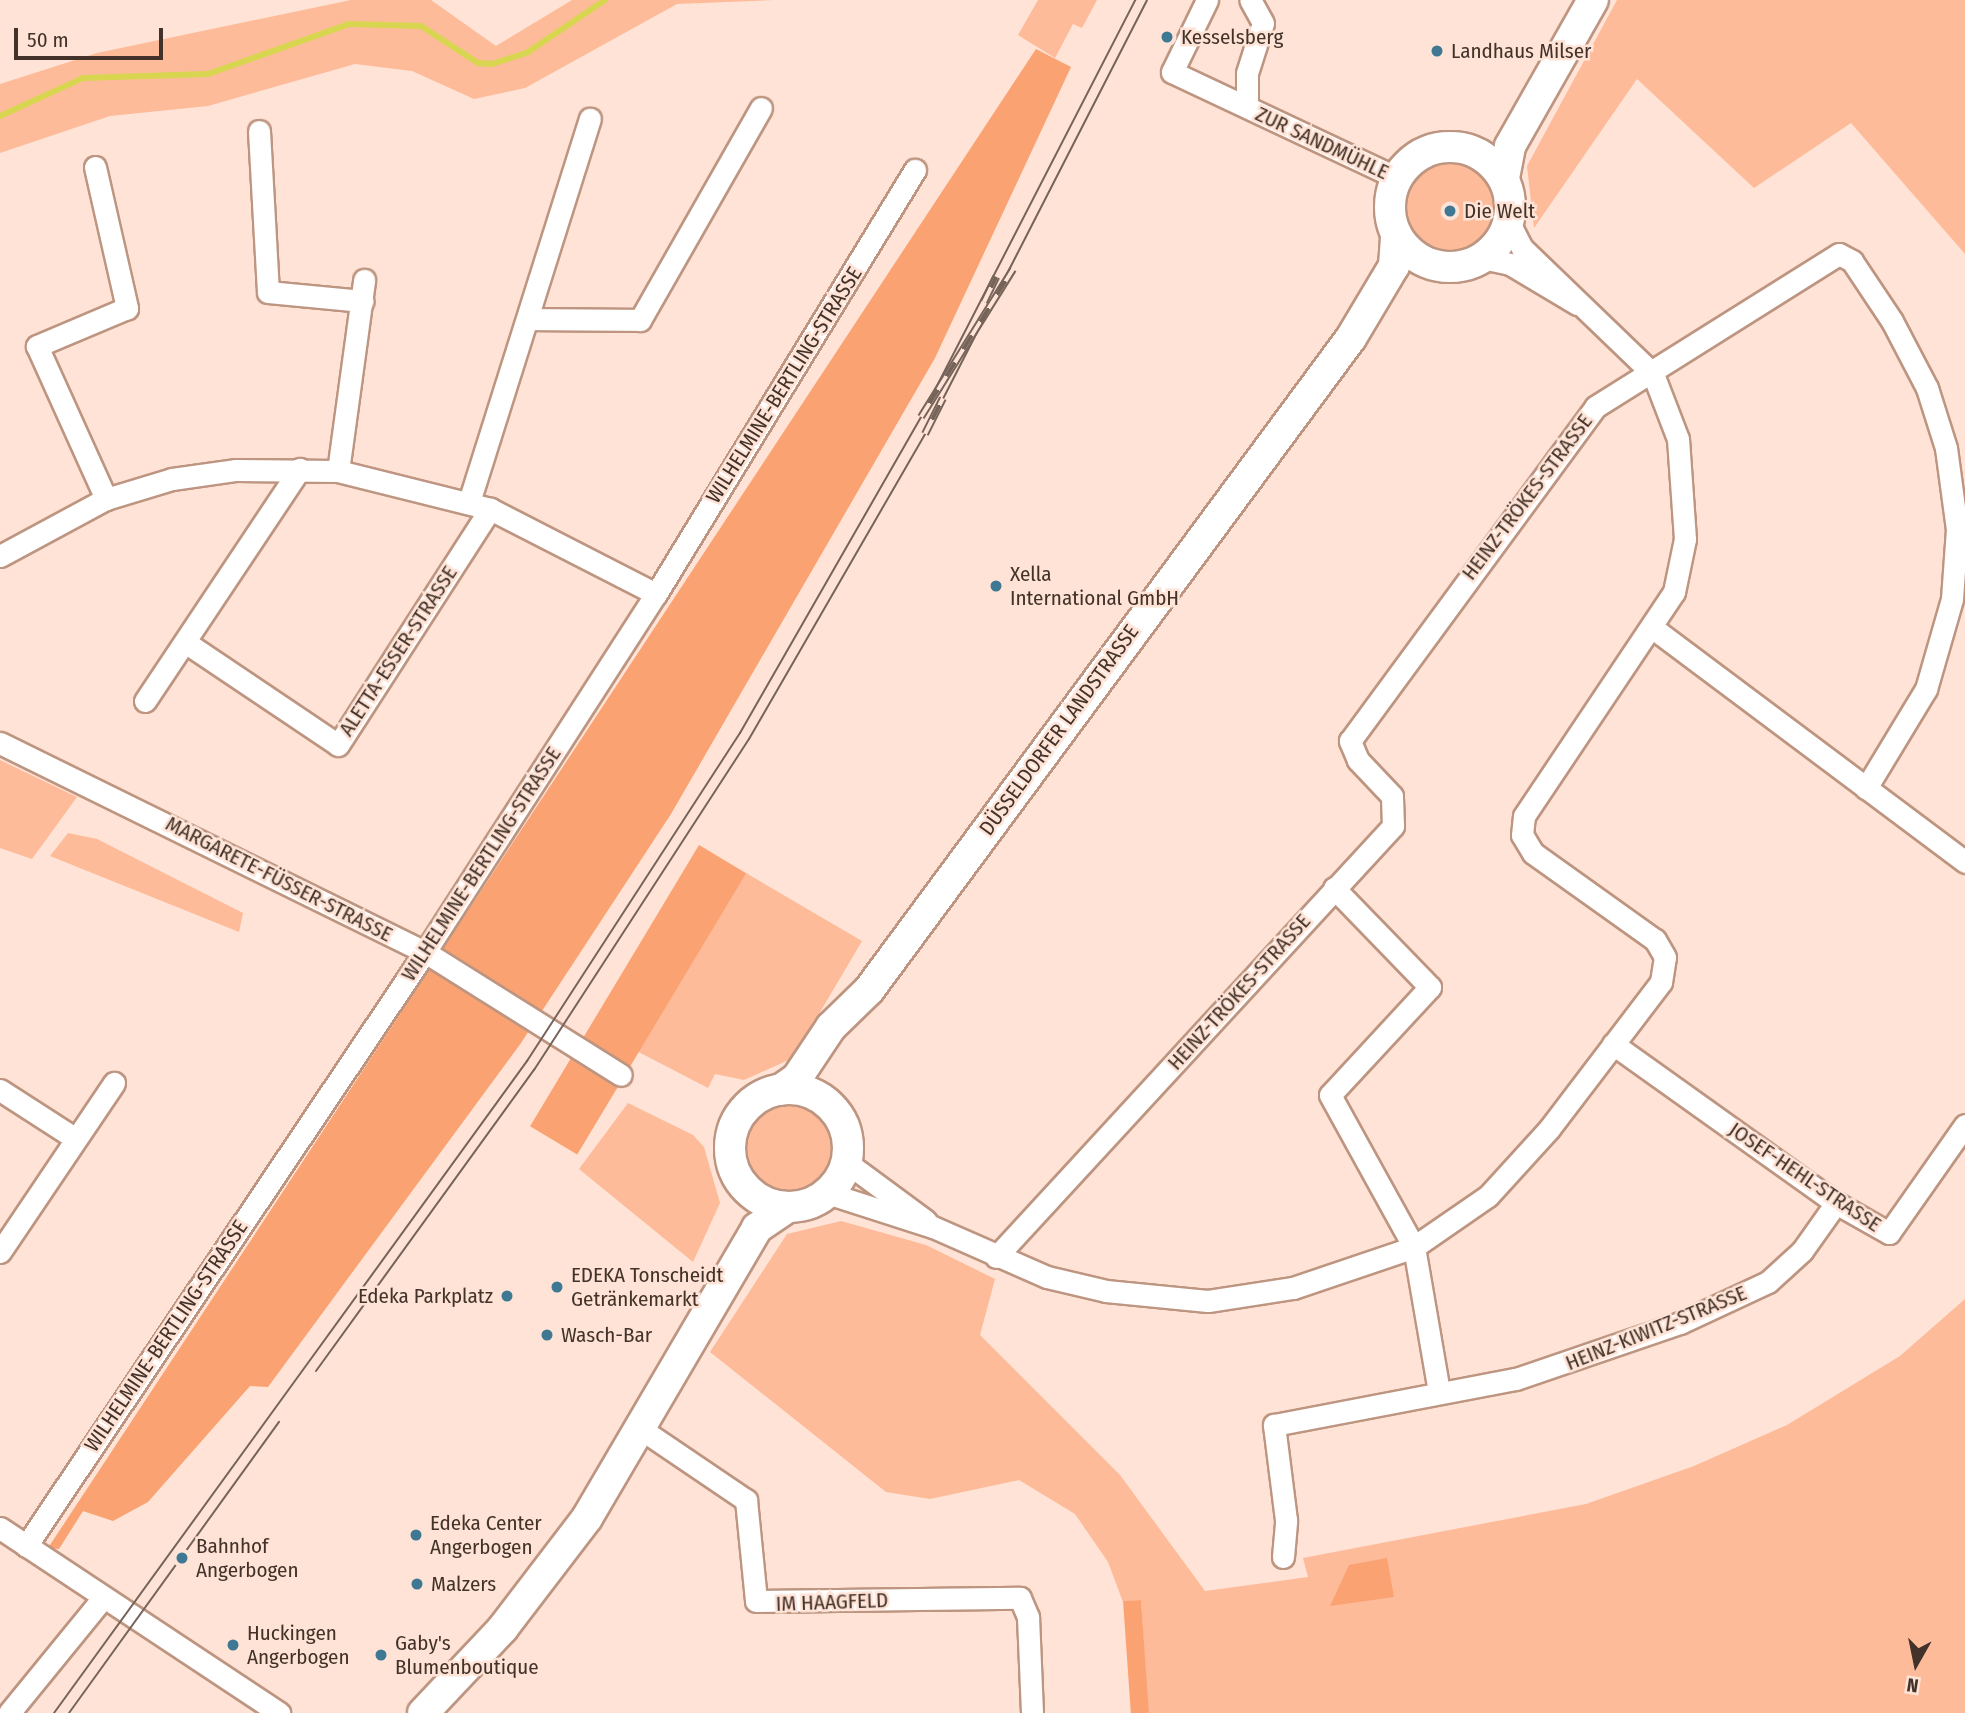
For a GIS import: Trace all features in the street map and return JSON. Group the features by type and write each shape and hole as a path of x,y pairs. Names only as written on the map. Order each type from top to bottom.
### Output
{"main road":[{"path":"1553,66 1494,134 1465,148 1426,151 1397,178 1390,206 1396,234 1415,256 1437,266 1482,258 1509,222 1504,178 1510,146 1553,66 1593,0"},
{"path":"1465,148 1504,178"},
{"name":"DÜSSELDORFER LANDSTRASSE","path":"780,1090 797,1077 831,1027 869,990 1351,338 1394,266 1396,234"},
{"name":"DÜSSELDORFER LANDSTRASSE","path":"1351,338 1386,310 1410,279 1437,266"},
{"name":"DÜSSELDORFER LANDSTRASSE","path":"827,1103 829,1068 869,990"},
{"path":"424,1713 541,1579 641,1429 705,1311 757,1228 788,1207 827,1193 846,1162 845,1130 827,1103 808,1092 780,1090 753,1100 735,1122 729,1151 741,1183 739,1220 705,1311"},
{"path":"741,1183 760,1200 788,1207"}],"street":[{"name":"ZUR SANDMÜHLE","path":"1207,0 1172,72 1397,178"},
{"name":"ZUR SANDMÜHLE","path":"1247,107 1247,73 1263,23 1250,0"},
{"path":"532,319 640,320 761,108"},
{"path":"469,502 532,319 590,119"},
{"path":"259,131 268,292 363,290 338,471"},
{"path":"95,167 127,308 37,346 106,499"},
{"name":"WILHELMINE-BERTLING-STRASSE","path":"26,1546 425,952 656,594 915,170"},
{"path":"827,1193 933,1227 996,1257 1106,1291 1208,1301 1293,1289 1414,1247 1488,1196 1549,1129 1661,982 1665,957 1655,940 1533,853 1521,835 1524,816 1654,629 1674,592 1685,540 1686,491 1678,439 1653,374 1583,307 1554,272 1522,248 1509,222"},
{"name":"HEINZ-TRÖKES-STRASSE","path":"996,1257 1393,826 1398,812 1392,796 1358,760 1350,741 1360,723 1595,407 1653,374 1839,254 1853,261 1886,311 1927,388 1955,500 1952,599 1926,689 1866,788"},
{"path":"1482,258 1510,264 1583,307"},
{"path":"145,701 300,469"},
{"path":"0,556 106,499 172,479 300,469 338,471 490,509 656,594"},
{"name":"ALETTA-ESSER-STRASSE","path":"185,642 338,745 490,509"},
{"path":"1654,629 1965,862"},
{"name":"MARGARETE-FÜSSER-STRASSE","path":"0,743 425,952 621,1075"},
{"path":"1334,888 1430,987 1330,1095 1414,1247 1439,1392"},
{"name":"JOSEF-HEHL-STRASSE","path":"1613,1044 1836,1203 1889,1233 1965,1125"},
{"path":"0,1252 114,1083"},
{"path":"0,1090 76,1139"},
{"path":"846,1162 933,1227"},
{"name":"HEINZ-KIWITZ-STRASSE","path":"1283,1557 1286,1520 1274,1425 1584,1359 1736,1299 1802,1251 1836,1203"},
{"name":"IM HAAGFELD","path":"641,1429 746,1500 756,1601 1020,1598 1028,1617 1032,1713"},
{"path":"0,1528 100,1600 120,1606 279,1713"},
{"path":"9,1713 100,1600"}],"shaded area":[{"path":"351,0 431,0 496,46 572,0 773,0 677,4 525,88 474,99 412,71 355,64 208,106 110,116 0,153 0,84 97,53"},
{"path":"1038,0 1097,0 1082,28 1073,24 1055,58 1018,35"},
{"path":"1617,0 1965,0 1965,254 1851,123 1754,188 1637,79 1534,228 1527,166"},
{"path":"1036,49 1071,67 935,358 671,814 521,1043 268,1387 250,1386 148,1502 113,1521 83,1511 59,1549 48,1548"},
{"path":"1450,159 1468,163 1484,173 1494,189 1498,207 1494,225 1484,241 1468,251 1450,255 1432,251 1416,241 1406,225 1402,207 1406,189 1416,173 1432,163"},
{"path":"0,760 77,797 32,859 0,848"},
{"path":"68,833 97,839 243,913 239,932 50,856"},
{"path":"699,845 746,873 577,1154 530,1126"},
{"path":"746,873 862,941 793,1058 744,1080 715,1074 708,1088 627,1046"},
{"path":"786,1099 804,1103 820,1113 830,1129 834,1147 830,1165 820,1181 804,1191 786,1195 768,1191 752,1181 742,1165 738,1147 742,1129 752,1113 768,1103"},
{"path":"628,1103 693,1135 704,1147 720,1203 693,1262 579,1169"},
{"path":"841,1221 926,1245 995,1279 980,1335 1120,1475 1205,1591 1308,1577 1303,1558 1586,1504 1694,1466 1787,1425 1900,1356 1965,1299 1965,1713 1148,1713 1141,1600 1123,1602 1108,1562 1075,1514 1019,1480 930,1499 886,1492 710,1352 787,1234"},
{"path":"1387,1558 1394,1597 1330,1606 1349,1565"},
{"path":"1141,1600 1149,1713 1131,1713 1123,1601"}],"waterway":[{"path":"0,116 83,78 208,74 349,24 421,26 478,63 492,64 528,52 605,0"}],"tram line":[{"path":"54,1713 527,1061 740,733 921,417 1135,0"},
{"path":"316,1371 534,1070 749,739 925,434 1147,0"},
{"path":"69,1713 279,1422"}],"railway":[{"path":"921,417 1013,269"},
{"path":"984,302 996,277"},
{"path":"925,434 943,398"}],"place":[{"name":"Kesselsberg","path":"1167,37"},
{"name":"Landhaus Milser","path":"1437,51"},
{"name":"Die Welt","path":"1450,211"},
{"name":"Xella International GmbH","path":"996,586"},
{"name":"EDEKA Tonscheidt Getränkemarkt","path":"557,1287"},
{"name":"Edeka Parkplatz","path":"507,1296"},
{"name":"Wasch-Bar","path":"547,1335"},
{"name":"Edeka Center Angerbogen","path":"416,1535"},
{"name":"Bahnhof Angerbogen","path":"182,1558"},
{"name":"Malzers","path":"417,1584"},
{"name":"Huckingen Angerbogen","path":"233,1645"},
{"name":"Gaby's Blumenboutique","path":"381,1655"}]}
